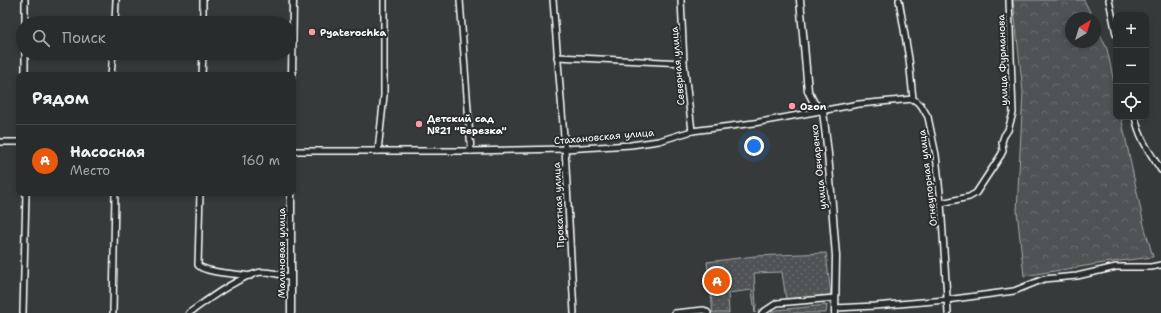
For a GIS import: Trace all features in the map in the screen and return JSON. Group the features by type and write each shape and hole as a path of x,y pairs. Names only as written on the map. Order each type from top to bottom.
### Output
{"street":[{"path":"25,0 25,16"},
{"path":"115,16 116,0"},
{"path":"203,0 203,16"},
{"path":"293,0 293,16"},
{"path":"378,151 384,95 384,0"},
{"path":"460,0 471,152"},
{"name":"Прокатная улица","path":"553,0 565,149 574,313"},
{"name":"Северная улица","path":"681,0 684,63 692,131"},
{"name":"улица Овчаренко","path":"800,0 808,91 814,103 823,111 828,154 836,256 834,311"},
{"path":"899,0 909,59 913,99"},
{"name":"улица Фурманова","path":"941,203 969,197 976,193 1002,155 1002,142 1008,130 1013,113 1009,0"},
{"path":"1109,0 1113,19"},
{"path":"558,57 684,63"},
{"path":"25,60 25,72"},
{"path":"111,72 112,60"},
{"path":"202,72 203,60"},
{"path":"292,60 292,72"},
{"name":"Стахановская улица","path":"296,151 471,152 565,149 645,143 659,141 692,131 754,123 859,104 913,99"},
{"name":"Огнеупорная улица","path":"913,99 921,106 928,117 936,155 941,203 948,313"},
{"path":"1136,120 1138,131 1145,145 1159,164 1161,170"},
{"path":"0,142 16,142"},
{"path":"23,313 26,196"},
{"path":"113,313 115,196"},
{"path":"200,196 198,265 200,268 250,276"},
{"name":"Малиновая улица","path":"291,196 291,313"},
{"path":"834,311 946,300 1014,291 1044,279 1077,276 1116,267 1151,267 1161,265"},
{"path":"189,313 217,294 250,276 263,272 279,274 291,278"},
{"path":"762,313 777,303 835,298"},
{"path":"675,313 704,310 708,313"}],"green space":[{"path":"1013,0 1084,0 1090,12 1065,12 1065,48 1101,48 1101,36 1107,49 1113,78 1113,120 1122,120 1144,225 1153,257 1104,263 1024,276 1017,211 1023,92"},
{"path":"826,253 831,295 786,299 782,272 754,273 755,313 752,290 728,293 729,313 713,313 707,262 755,256"},
{"path":"827,305 826,313 771,313 777,310"}],"place":[{"name":"Pyaterochka","path":"312,32"},
{"name":"Ozon","path":"792,106"},
{"name":"Детский сад №21 \"Березка\"","path":"419,124"},
{"name":"Насосная","path":"717,281"}]}
